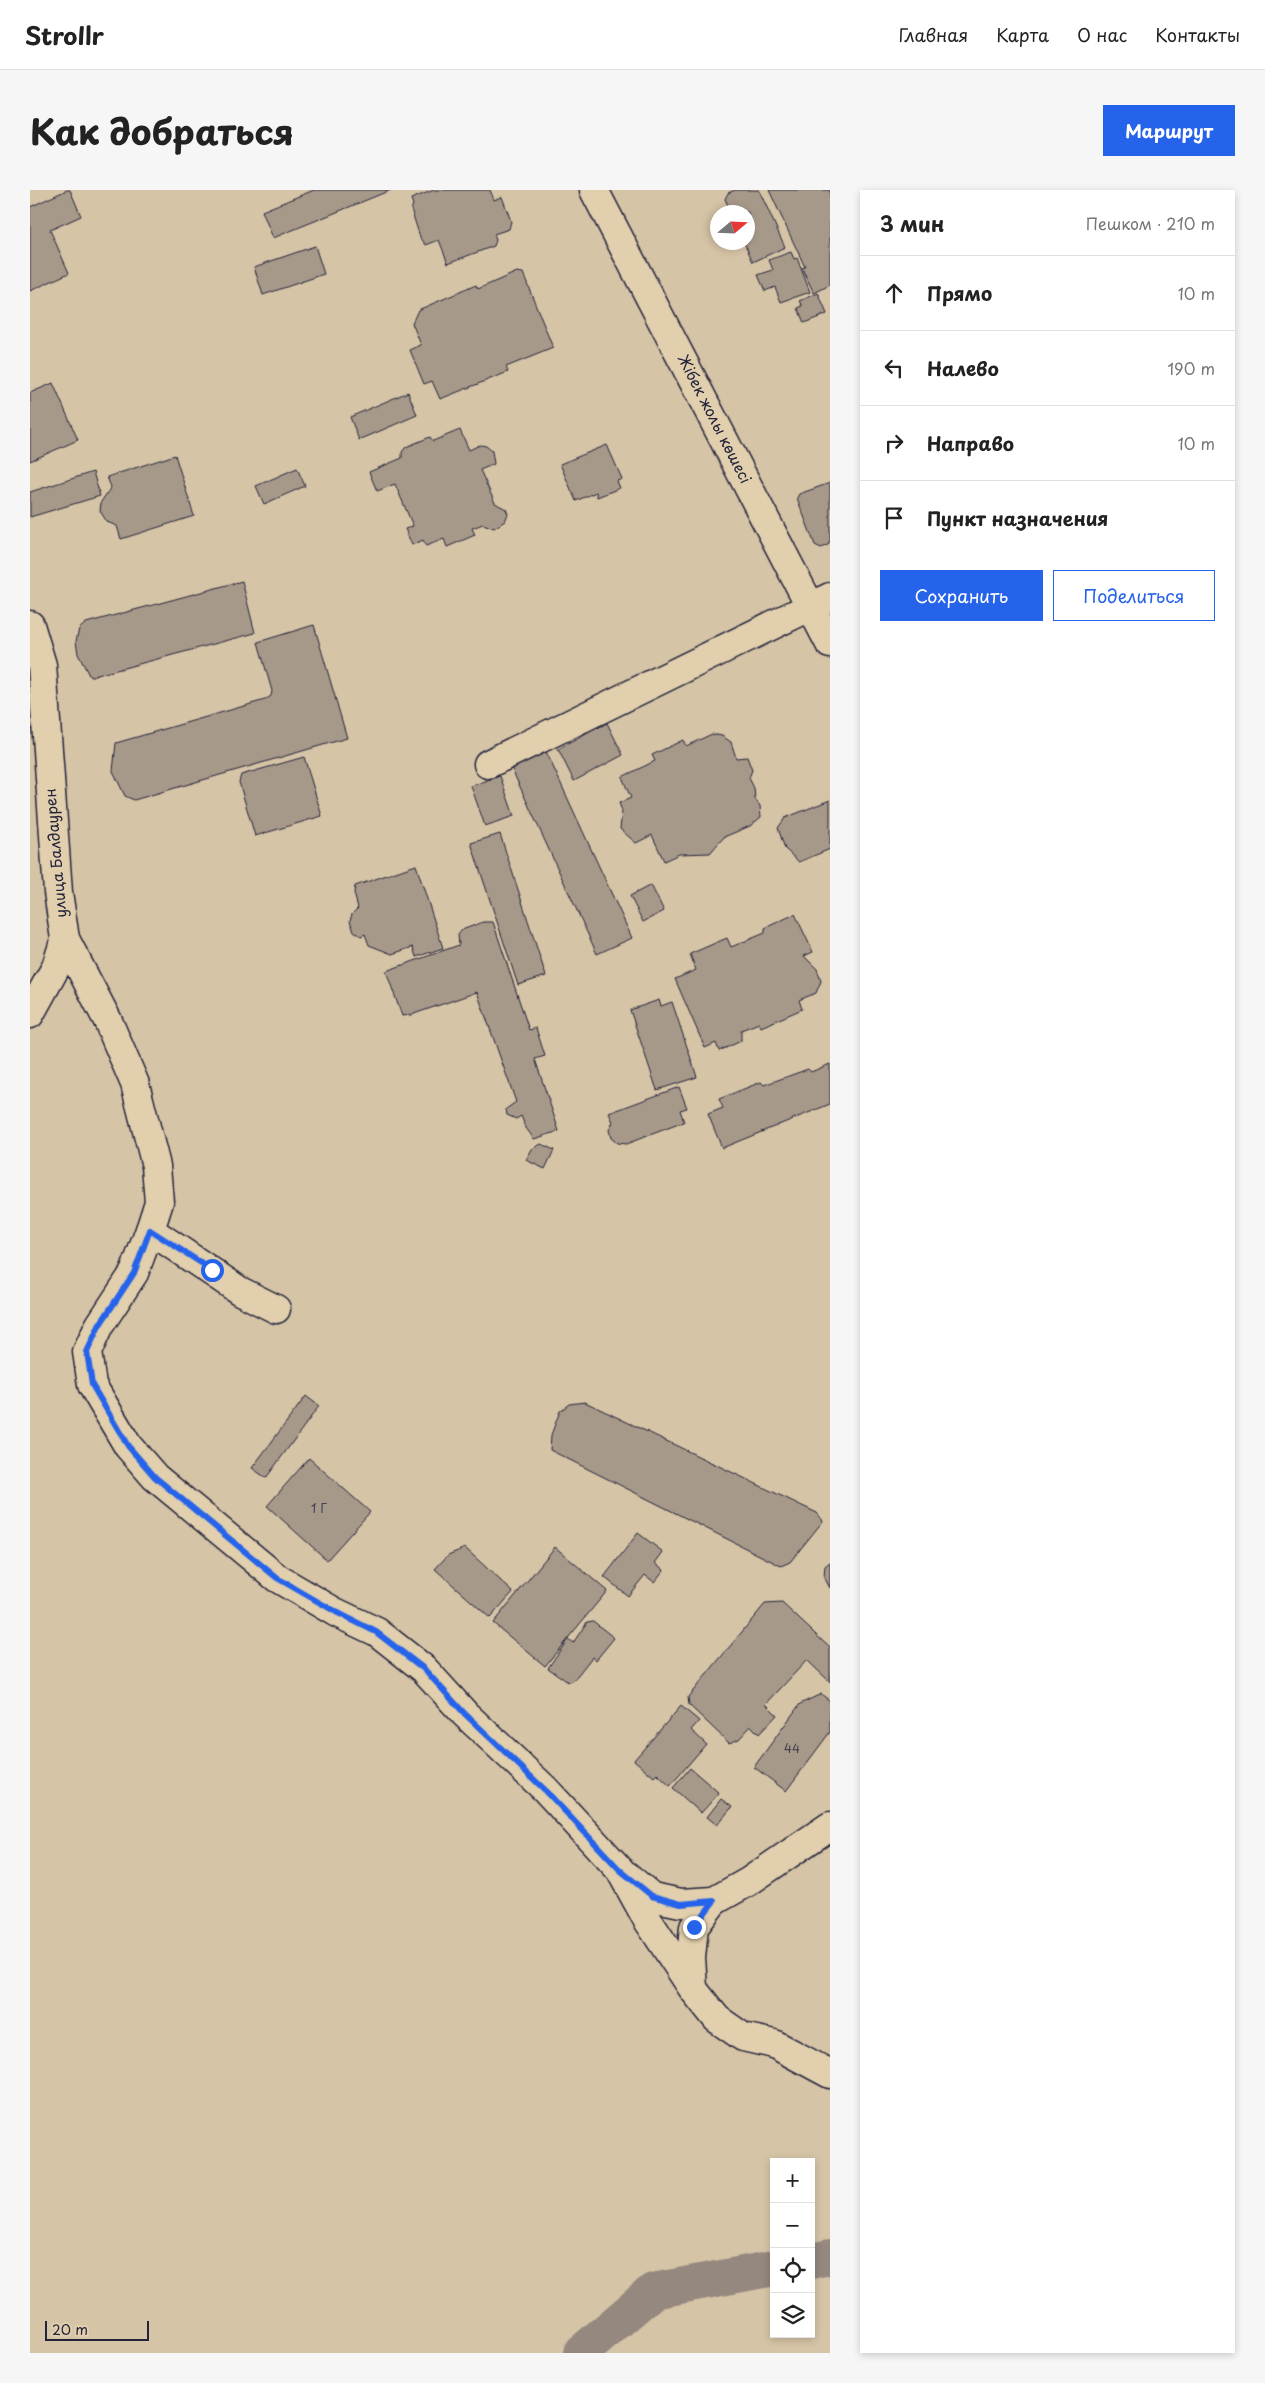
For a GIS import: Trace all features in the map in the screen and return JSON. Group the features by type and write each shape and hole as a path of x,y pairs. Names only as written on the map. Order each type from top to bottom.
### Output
{"street":[{"name":"Жібек жолы көшесі","path":"600,191 821,602 830,644"},
{"path":"488,764 821,602"},
{"name":"улица Балдаурен","path":"30,625 42,665 58,892 65,939 56,967 30,1014"},
{"path":"65,939 108,1021 136,1084 156,1166 158,1202 150,1230 134,1273 99,1326 87,1352 92,1385 128,1446 155,1477 277,1578 336,1612 376,1632 424,1669 465,1714 545,1790 620,1870 652,1896 681,1904 714,1901"},
{"path":"150,1230 240,1291 276,1309"},
{"path":"693,1989 691,1958 694,1927 714,1901 748,1882 830,1826"},
{"path":"620,1870 647,1920 693,1989 717,2019 743,2037 774,2044 830,2074"}],"building":[{"path":"70,190 81,216 50,230 69,273 30,291 30,207"},
{"path":"314,190 391,190 273,238 262,211"},
{"path":"434,190 490,190 494,200 502,197 511,221 509,229 494,234 496,240 494,246 448,263 439,240 426,245 420,237 411,209 413,205 411,199"},
{"path":"735,190 759,190 785,247 753,262 748,250 755,250 755,205 728,205 725,199 728,193"},
{"path":"769,190 830,190 830,285 814,293 802,268 805,267"},
{"path":"315,246 324,274 263,295 254,267"},
{"path":"791,252 794,259 797,258 810,292 781,302 775,287 765,291 758,275 773,270 769,260"},
{"path":"517,272 523,273 553,348 506,367 508,372 440,399 432,381 424,384 410,350 421,345 412,323 418,310 476,285 478,289"},
{"path":"818,293 827,314 804,323 798,308 803,306 800,301"},
{"path":"53,383 78,440 30,461 30,393"},
{"path":"408,392 417,415 359,440 350,417"},
{"path":"460,430 469,450 480,445 486,446 492,451 494,464 480,470 495,503 506,509 508,514 505,521 494,528 483,524 472,528 475,535 447,547 444,539 426,546 423,540 412,545 405,529 413,526 395,484 377,491 369,472 402,458 402,452 406,447 430,437 433,441"},
{"path":"607,445 622,479 617,481 620,488 597,497 596,492 576,501 560,464"},
{"path":"175,455 194,516 121,539 117,526 107,522 100,511 101,502 111,487 107,477"},
{"path":"297,468 305,486 264,504 256,486"},
{"path":"93,472 100,496 30,517 30,492"},
{"path":"830,483 830,541 828,545 821,548 815,545 797,498 799,494"},
{"path":"242,581 255,633 90,677 78,654 76,641 79,629 86,623"},
{"path":"314,625 347,738 134,800 125,796 113,771 116,743 265,700 271,696 272,691 258,642"},
{"path":"607,723 623,755 574,781 558,749"},
{"path":"712,734 722,736 731,742 736,758 747,757 752,770 749,778 754,788 755,799 760,806 761,817 750,826 724,837 710,853 679,854 664,861 652,835 636,843 620,829 622,811 619,803 631,798 622,777 655,761 652,755 683,740 686,746"},
{"path":"544,747 632,938 597,954 509,763"},
{"path":"304,757 322,816 255,836 239,782 241,775"},
{"path":"500,776 514,816 485,826 471,786"},
{"path":"830,800 830,849 799,862 785,849 778,828 785,818"},
{"path":"500,834 546,976 518,985 471,843"},
{"path":"416,865 443,948 416,957 413,947 392,954 369,945 365,934 361,936 354,931 350,921 352,914 358,908 354,893 355,886"},
{"path":"651,885 664,911 643,922 630,896"},
{"path":"795,914 813,952 804,956 817,969 821,981 816,993 799,1000 802,1009 761,1027 759,1023 741,1030 741,1041 719,1051 716,1043 705,1048 675,979 696,970 690,954 727,938 731,947 765,933 765,928"},
{"path":"483,922 493,922 529,1030 536,1028 545,1056 535,1059 559,1131 534,1139 526,1128 521,1116 516,1119 507,1115 506,1109 516,1102 477,992 411,1015 402,1016 386,971 459,945 458,935 462,930"},
{"path":"659,1000 661,1006 672,1002 697,1077 657,1090 630,1010"},
{"path":"830,1064 830,1104 722,1148 708,1114 723,1108 719,1099 761,1082 764,1085 808,1069 811,1072"},
{"path":"679,1087 687,1108 680,1110 684,1122 626,1144 617,1143 611,1138 609,1130 613,1122 609,1113"},
{"path":"541,1144 554,1150 545,1169 526,1160 532,1149"},
{"path":"306,1396 319,1406 266,1478 252,1468"},
{"path":"585,1402 817,1513 823,1521 790,1562 781,1566 550,1450 551,1435 560,1411 569,1404"},
{"path":"309,1458 370,1512 327,1560 267,1506"},
{"path":"638,1533 663,1552 655,1563 664,1570 654,1582 645,1575 628,1596 604,1577"},
{"path":"555,1547 607,1591 545,1666 493,1623"},
{"path":"465,1548 513,1592 490,1618 435,1569 448,1555"},
{"path":"830,1562 830,1588 824,1577 825,1566"},
{"path":"782,1603 830,1648 830,1682 807,1660 766,1704 777,1715 759,1734 751,1726 739,1739 729,1743 689,1705 688,1697 765,1604"},
{"path":"593,1621 614,1638 596,1660 592,1657 573,1681 568,1682 548,1668 568,1639 573,1643 587,1622"},
{"path":"821,1694 830,1701 830,1732 786,1791 754,1767 800,1704"},
{"path":"681,1706 699,1721 691,1730 706,1744 670,1786 657,1774 654,1777 634,1760"},
{"path":"690,1768 719,1793 701,1813 673,1788"},
{"path":"721,1799 732,1807 717,1825 707,1817"}],"waterway":[{"path":"815,2260 830,2257"},
{"path":"581,2353 653,2291 770,2269"}],"route":[{"path":"212,1270 150,1230 134,1273 99,1326 87,1352 92,1385 128,1446 155,1477 277,1578 336,1612 376,1632 424,1669 465,1714 545,1790 620,1870 652,1896 681,1904 714,1901 694,1927"}]}
